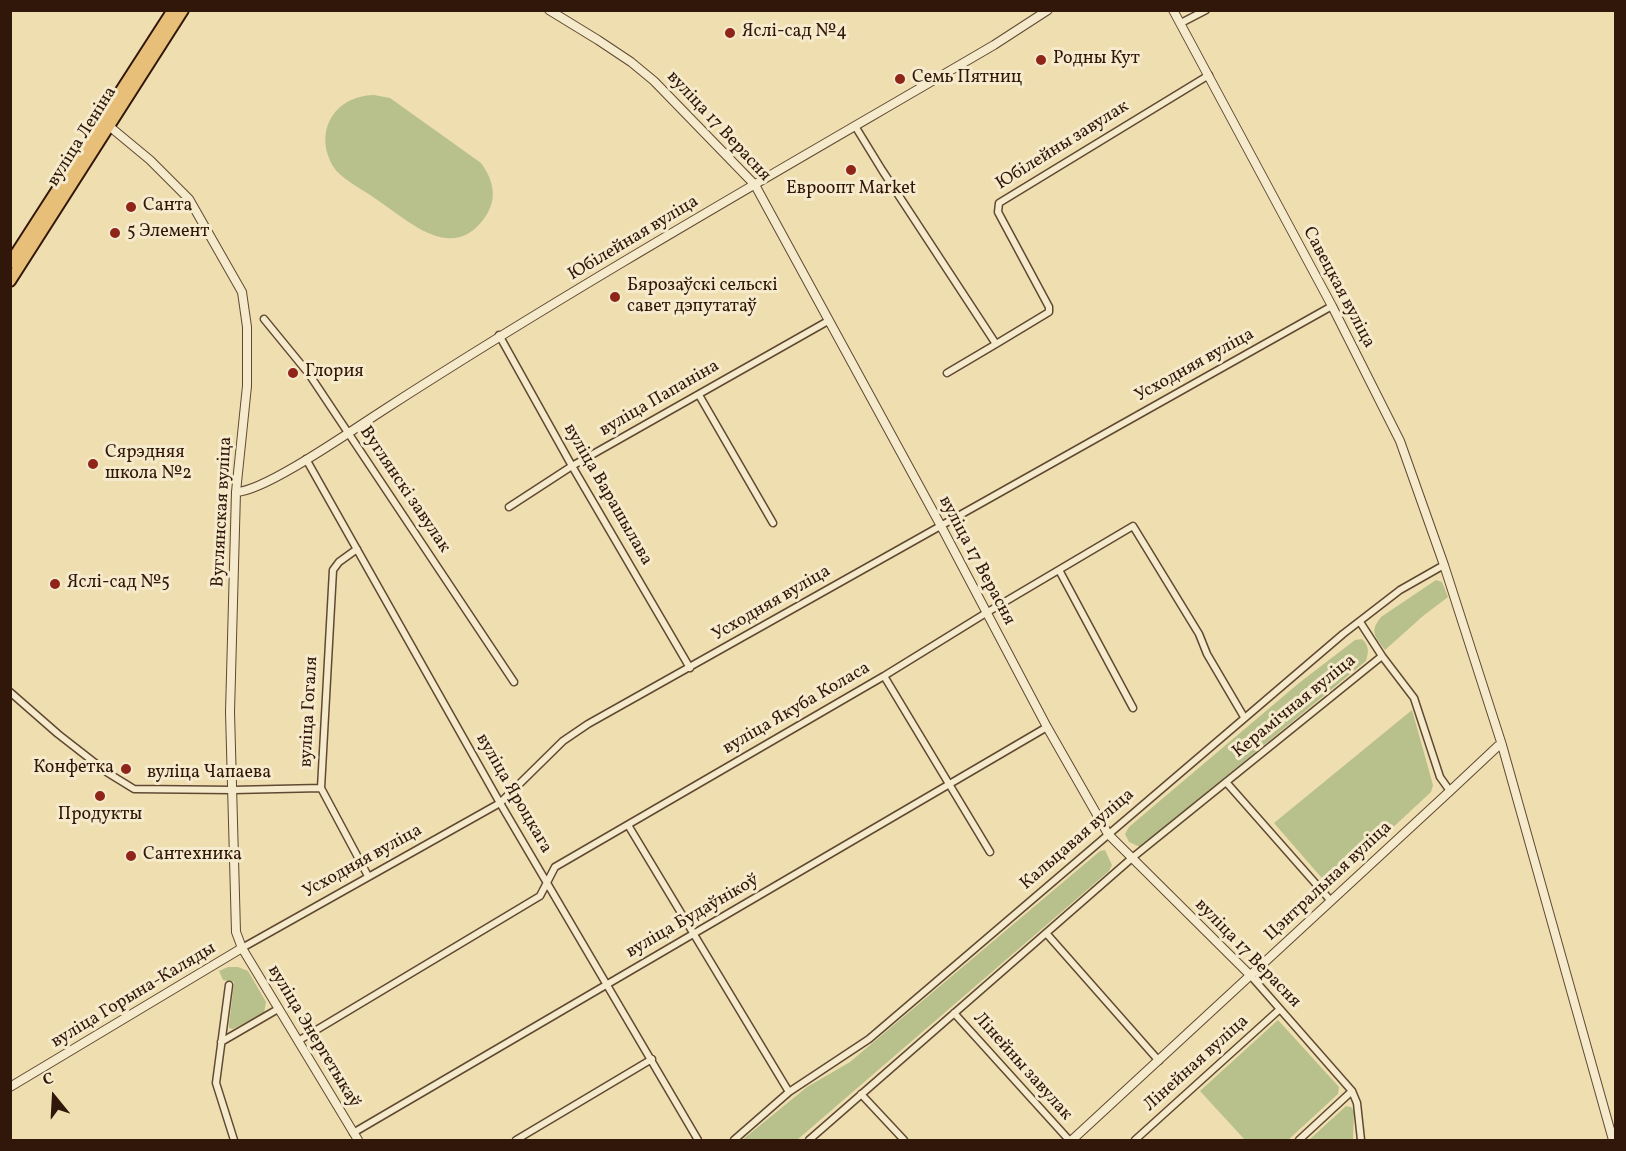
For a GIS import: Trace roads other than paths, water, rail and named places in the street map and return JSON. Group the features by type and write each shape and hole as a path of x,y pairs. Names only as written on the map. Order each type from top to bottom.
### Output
{"main road":[{"name":"вуліца Леніна","path":"10,281 173,10"},
{"name":"вуліца Леніна","path":"10,263 183,10"}],"street":[{"name":"вуліца 17 Верасня","path":"549,10 631,62 654,81 755,184 1047,726 1108,834 1251,976 1352,1091 1357,1103 1361,1140"},
{"name":"Юбілейная вуліца","path":"236,492 252,490 306,459 499,335 1048,10"},
{"name":"Савецкая вуліца","path":"1173,10 1332,306 1400,441 1444,565 1502,745 1613,1140"},
{"path":"1180,23 1206,10"},
{"name":"Юбілейны завулак","path":"947,373 1049,312 1049,307 998,212 999,203 1209,75"},
{"name":"Вуглянская вуліца","path":"106,123 150,160 189,199 242,292 247,327 247,386 236,492 230,712 234,917 236,932 242,948"},
{"path":"855,126 996,344"},
{"name":"Усходняя вуліца","path":"242,948 500,803 563,741 588,724 1332,306"},
{"name":"Вуглянскі завулак","path":"264,318 309,374 514,682"},
{"name":"вуліца Папаніна","path":"509,507 572,466 828,321"},
{"name":"вуліца Варашылава","path":"499,335 572,466 690,668"},
{"path":"699,395 773,523"},
{"name":"вуліца Яроцкага","path":"306,459 500,803 608,983 698,1140"},
{"name":"вуліца Якуба Коласа","path":"298,1041 540,896 555,867 884,676 1133,526 1199,634 1207,654 1244,717"},
{"name":"вуліца Гогаля","path":"357,549 339,562 333,570 321,788 368,876"},
{"name":"Кальцавая вуліца","path":"734,1140 789,1092 869,1040 1244,717 1360,622 1400,590 1444,565"},
{"path":"1059,570 1133,708"},
{"path":"1360,622 1414,698 1440,777 1450,791"},
{"name":"Керамічная вуліца","path":"809,1140 1132,858 1382,656"},
{"path":"884,676 990,852"},
{"name":"вуліца Чапаева","path":"10,692 57,734 134,789 321,788"},
{"name":"вуліца Будаўнікоў","path":"353,1133 1047,726"},
{"name":"Цэнтральная вуліца","path":"1071,1140 1502,745"},
{"path":"1226,782 1331,901"},
{"path":"628,825 789,1092"},
{"path":"1046,933 1158,1060"},
{"name":"вуліца Энергетыкаў","path":"242,948 358,1140"},
{"name":"вуліца Горына-Каляды","path":"10,1087 242,948"},
{"path":"229,985 216,1083 234,1140"},
{"path":"221,1042 278,1009"},
{"name":"Лінейная вуліца","path":"1135,1140 1280,1009"},
{"name":"Лінейны завулак","path":"954,1013 1071,1140"},
{"path":"516,1140 652,1059"},
{"path":"1299,1140 1352,1091"},
{"path":"861,1094 904,1140"}],"place":[{"name":"Яслі-сад №4","path":"730,33"},
{"name":"Родны Кут","path":"1041,60"},
{"name":"Семь Пятниц","path":"900,79"},
{"name":"Евроопт Market","path":"851,170"},
{"name":"Санта","path":"131,207"},
{"name":"5 Элемент","path":"115,233"},
{"name":"Бярозаўскі сельскі савет дэпутатаў","path":"615,297"},
{"name":"Глория","path":"293,373"},
{"name":"Сярэдняя школа №2","path":"93,464"},
{"name":"Яслі-сад №5","path":"55,584"},
{"name":"Конфетка","path":"126,769"},
{"name":"Продукты","path":"100,796"},
{"name":"Сантехника","path":"131,856"}]}
